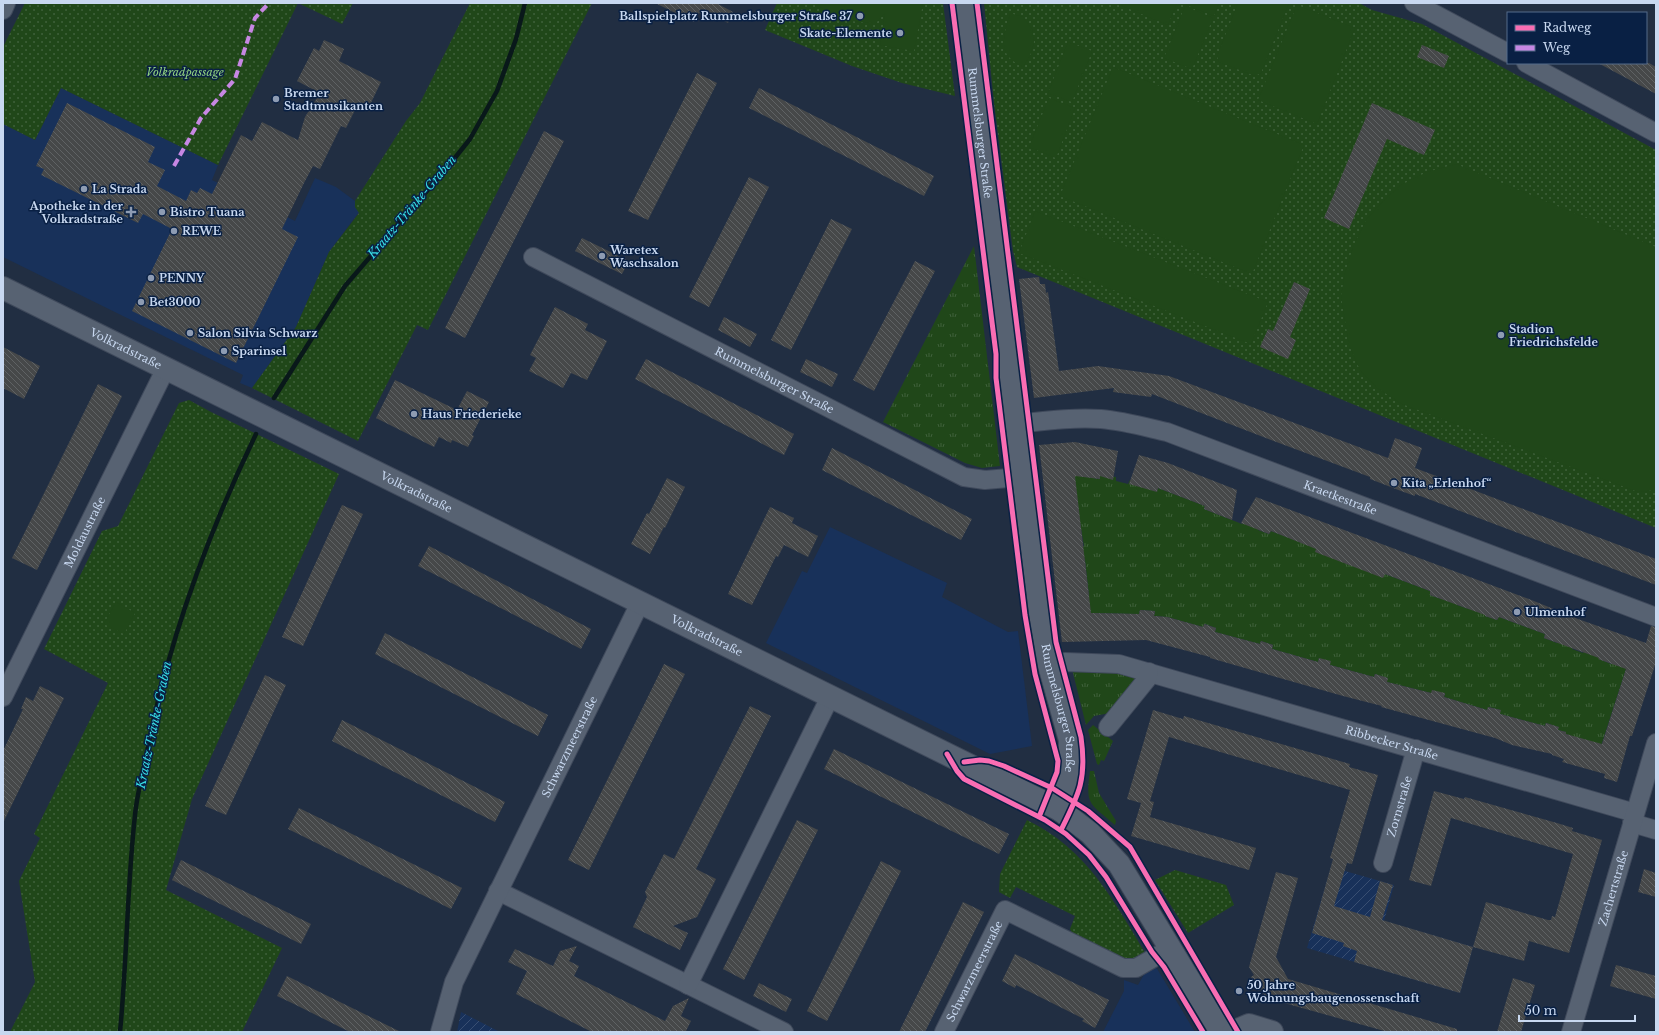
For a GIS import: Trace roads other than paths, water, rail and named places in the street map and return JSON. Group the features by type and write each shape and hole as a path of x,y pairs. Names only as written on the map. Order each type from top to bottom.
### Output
{"street":[{"path":"3,10 6,3"},
{"name":"Rummelsburger Straße","path":"964,3 1040,614 1049,665 1070,740 1068,782 1060,810"},
{"path":"1414,3 1507,53"},
{"path":"1528,64 1656,133"},
{"name":"Rummelsburger Straße","path":"533,257 964,477 985,480 1022,477"},
{"name":"Volkradstraße","path":"3,288 1060,810"},
{"name":"Moldaustraße","path":"3,697 166,368"},
{"name":"Kraetkestraße","path":"1016,424 1071,419 1100,419 1122,422 1167,432 1656,616"},
{"name":"Schwarzmeerstraße","path":"440,1032 454,982 640,603"},
{"name":"Ribbecker Straße","path":"1049,665 1065,662 1119,664 1149,672 1416,750 1633,818 1656,830"},
{"path":"1108,727 1147,679 1149,672"},
{"path":"688,985 830,696"},
{"name":"Zachertstraße","path":"1571,1032 1656,744"},
{"name":"Zornstraße","path":"1383,863 1416,750"},
{"path":"1060,810 1090,833 1119,864 1221,1032"},
{"path":"498,891 784,1032"},
{"name":"Schwarzmeerstraße","path":"944,1032 1005,910 1123,968 1136,968 1171,948"},
{"path":"1234,1032 1248,1026 1272,1032"}],"waterway":[{"name":"Kraatz-Tränke-Graben","path":"274,398 345,286 470,139 497,91 516,39 525,3"},
{"name":"Kraatz-Tränke-Graben","path":"120,1032 130,869 135,815 138,793 155,715 165,673 190,592 221,512 256,434"}],"place":[{"name":"Ballspielplatz Rummelsburger Straße 37","path":"860,16"},
{"name":"Skate-Elemente","path":"900,33"},
{"name":"Bremer Stadtmusikanten","path":"276,99"},
{"name":"La Strada","path":"84,189"},
{"name":"Apotheke in der Volkradstraße","path":"131,212"},
{"name":"Bistro Tuana","path":"162,212"},
{"name":"REWE","path":"174,231"},
{"name":"Waretex Waschsalon","path":"602,256"},
{"name":"PENNY","path":"151,278"},
{"name":"Bet3000","path":"141,302"},
{"name":"Salon Silvia Schwarz","path":"190,333"},
{"name":"Stadion Friedrichsfelde","path":"1501,335"},
{"name":"Sparinsel","path":"224,351"},
{"name":"Haus Friederieke","path":"414,414"},
{"name":"Kita „Erlenhof“","path":"1394,483"},
{"name":"Ulmenhof","path":"1517,612"},
{"name":"50 Jahre Wohnungsbaugenossenschaft","path":"1239,991"}],"park label":[{"name":"Volkradpassage","path":"185,72"}]}
